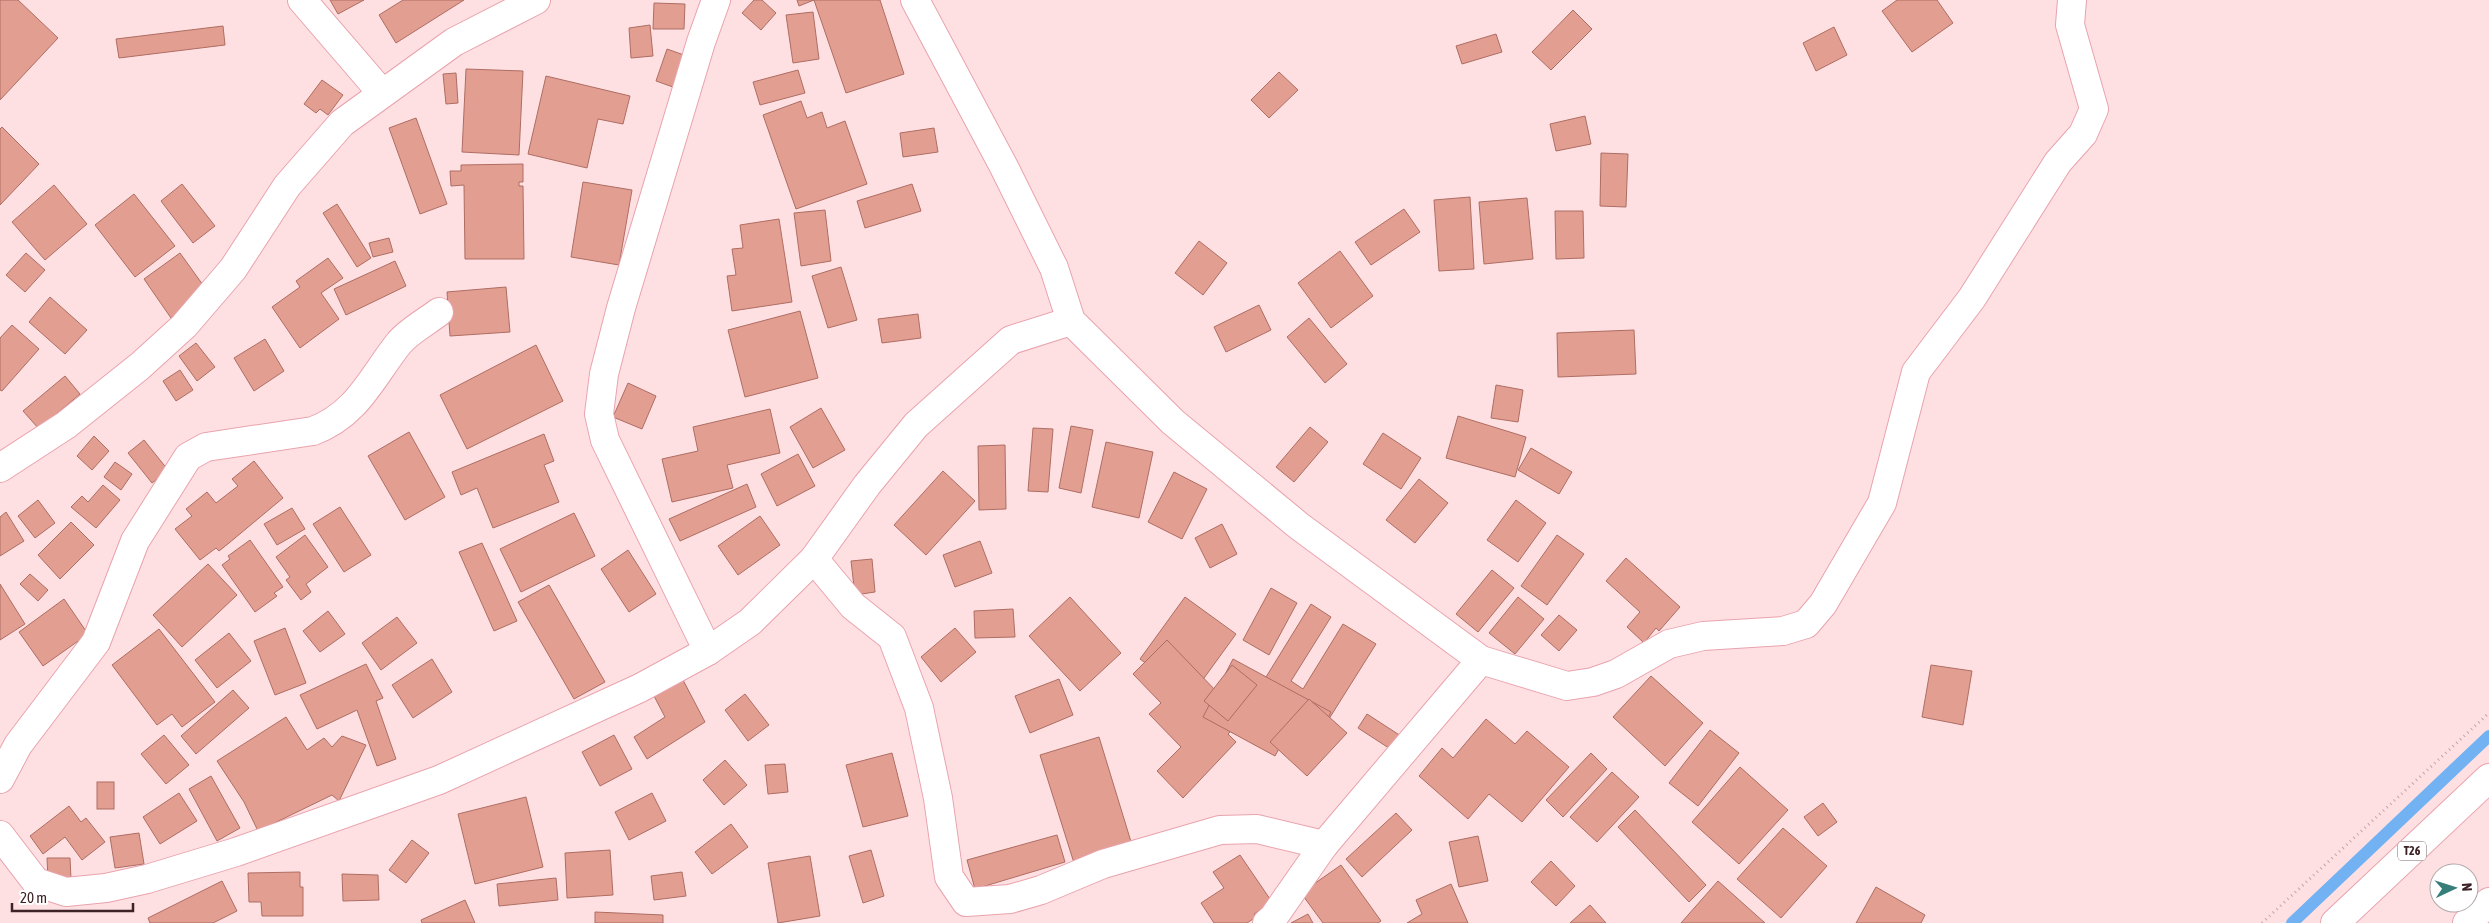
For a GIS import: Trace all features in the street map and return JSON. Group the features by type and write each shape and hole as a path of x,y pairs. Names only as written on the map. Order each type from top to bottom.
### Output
{"main road":[{"path":"302,0 382,93"},
{"path":"0,468 66,426 140,366 184,326 233,269 287,186 342,123 454,42 536,0"},
{"path":"708,651 605,440 599,414 604,374 621,308 701,42 716,0"},
{"path":"915,0 1004,167 1054,268 1071,321 1174,422 1277,508 1481,660 1567,686 1593,682 1616,674 1669,644 1703,636 1783,631 1806,624 1823,604 1882,503 1916,372 1972,298 2058,162 2083,134 2094,109 2070,24 2072,0"},
{"path":"0,780 18,745 96,642 135,540 188,457 206,447 314,431 330,425 344,414 373,382 400,342 439,312"},
{"path":"0,835 36,882 66,892 106,888 147,879 236,852 439,780 640,688 708,651 750,622 814,559 867,485 916,425 1011,340 1071,321"},
{"path":"814,559 853,606 892,637 919,708 938,798 948,877 966,902 1010,899 1041,890 1103,864 1220,830 1257,829 1324,846"},
{"path":"1267,923 1273,918 1324,846 1481,660"},
{"name":"T26","path":"2335,923 2489,778"},
{"path":"2467,923 2489,902"}],"path":[{"path":"2262,923 2489,713"}],"building":[{"path":"0,0 18,0 58,38 0,100"},
{"path":"330,0 364,0 338,14"},
{"path":"403,0 464,0 396,43 379,15"},
{"path":"754,0 762,0 776,13 761,30 742,13"},
{"path":"797,0 814,0 799,6"},
{"path":"814,0 880,0 904,74 846,93"},
{"path":"1897,0 1937,0 1953,23 1912,52 1882,11"},
{"path":"654,3 685,4 684,29 653,29"},
{"path":"1573,10 1592,29 1551,70 1532,52"},
{"path":"813,12 819,59 793,63 786,15"},
{"path":"650,25 653,56 631,58 629,28"},
{"path":"223,26 225,45 119,58 116,39"},
{"path":"1834,27 1847,55 1816,71 1803,43"},
{"path":"1496,34 1502,52 1462,64 1456,46"},
{"path":"667,49 684,55 673,87 656,81"},
{"path":"466,69 523,71 519,155 462,152"},
{"path":"798,70 805,93 760,105 753,82"},
{"path":"1279,72 1298,90 1269,118 1251,100"},
{"path":"456,73 458,103 446,104 443,74"},
{"path":"546,76 630,96 623,124 598,119 587,168 528,154"},
{"path":"322,80 343,95 328,115 320,109 316,113 304,104"},
{"path":"801,101 807,118 822,112 827,128 845,121 867,184 796,209 763,115"},
{"path":"1585,116 1591,144 1556,151 1550,124"},
{"path":"416,118 447,204 420,214 389,128"},
{"path":"2,127 39,164 0,205 0,129"},
{"path":"934,128 938,152 903,157 900,133"},
{"path":"1601,153 1628,154 1626,207 1600,206"},
{"path":"523,164 523,182 519,182 519,186 523,186 524,259 465,259 464,185 451,186 450,171 461,171 461,165"},
{"path":"583,182 632,190 619,265 571,257"},
{"path":"182,184 215,226 193,243 161,201"},
{"path":"912,184 921,211 865,228 857,201"},
{"path":"54,185 87,224 45,260 12,222"},
{"path":"134,194 175,246 135,277 95,225"},
{"path":"1470,197 1474,269 1439,271 1434,200"},
{"path":"1527,198 1533,259 1484,264 1479,202"},
{"path":"337,204 371,258 357,267 323,213"},
{"path":"1404,209 1420,232 1371,265 1355,242"},
{"path":"825,210 831,261 801,266 794,213"},
{"path":"1555,211 1583,211 1584,258 1556,259"},
{"path":"779,219 792,302 732,311 727,276 736,275 732,249 743,248 740,225"},
{"path":"389,238 393,252 373,257 369,243"},
{"path":"1199,241 1227,263 1203,295 1175,273"},
{"path":"1340,251 1373,296 1331,328 1298,283"},
{"path":"26,253 45,270 25,292 6,275"},
{"path":"180,253 208,292 171,318 144,279"},
{"path":"328,258 343,278 321,293 339,319 300,348 272,307 300,287 296,281"},
{"path":"395,261 406,286 346,315 334,289"},
{"path":"841,267 857,320 828,328 812,276"},
{"path":"506,287 510,332 450,336 447,292"},
{"path":"50,297 87,330 65,354 29,322"},
{"path":"1259,305 1271,330 1226,352 1214,327"},
{"path":"800,311 818,378 745,397 728,330"},
{"path":"918,314 921,338 882,343 878,319"},
{"path":"1309,318 1347,364 1325,383 1287,337"},
{"path":"12,325 39,349 2,391 0,390 0,338"},
{"path":"1634,330 1636,374 1558,377 1557,333"},
{"path":"265,339 284,371 254,391 234,358"},
{"path":"196,343 215,367 197,381 179,356"},
{"path":"536,345 563,401 467,449 440,395"},
{"path":"180,370 193,390 176,401 163,381"},
{"path":"65,376 80,394 39,429 23,411"},
{"path":"628,383 656,396 642,429 613,417"},
{"path":"1496,385 1523,390 1518,422 1491,418"},
{"path":"821,408 845,450 813,468 790,427"},
{"path":"770,409 780,453 727,465 733,488 672,502 662,459 698,451 693,427"},
{"path":"1458,416 1526,437 1515,477 1446,458"},
{"path":"1071,426 1093,430 1081,493 1059,488"},
{"path":"1310,427 1328,442 1294,482 1276,467"},
{"path":"1033,428 1053,429 1048,492 1028,491"},
{"path":"409,432 445,497 405,520 368,456"},
{"path":"1383,433 1421,458 1401,489 1363,464"},
{"path":"544,434 554,461 544,465 559,502 493,528 477,488 461,495 452,472"},
{"path":"94,436 109,451 92,470 77,456"},
{"path":"144,440 168,470 152,483 128,453"},
{"path":"1106,442 1153,452 1139,518 1092,507"},
{"path":"1005,445 1006,509 979,510 978,446"},
{"path":"1531,448 1572,472 1559,494 1518,470"},
{"path":"798,454 815,486 777,506 761,474"},
{"path":"254,461 283,498 219,551 216,548 200,560 175,529 192,516 186,509 207,492 216,503 238,486 232,479"},
{"path":"115,462 132,474 121,490 104,477"},
{"path":"943,471 975,501 926,555 894,525"},
{"path":"1174,472 1207,489 1182,539 1148,522"},
{"path":"1419,479 1448,503 1415,543 1386,520"},
{"path":"747,484 756,507 680,541 669,519"},
{"path":"103,485 120,500 96,528 71,507 82,496 88,502"},
{"path":"38,500 55,523 35,538 18,516"},
{"path":"1516,500 1546,523 1518,562 1487,540"},
{"path":"340,507 371,555 344,572 313,524"},
{"path":"292,508 305,529 277,545 264,524"},
{"path":"6,512 24,541 0,556 0,517"},
{"path":"574,513 595,556 521,592 500,549"},
{"path":"760,516 780,545 738,575 718,546"},
{"path":"71,522 94,545 60,579 38,555"},
{"path":"1222,524 1237,554 1210,568 1195,538"},
{"path":"305,535 328,567 306,584 311,592 301,600 286,580 290,577 276,557"},
{"path":"1557,535 1584,554 1547,605 1521,586"},
{"path":"250,540 283,587 274,593 277,596 255,612 222,565 230,559 228,556"},
{"path":"980,541 992,573 955,587 943,555"},
{"path":"482,543 517,621 494,631 459,552"},
{"path":"628,550 656,594 629,612 601,569"},
{"path":"1626,558 1680,607 1659,631 1656,628 1644,643 1627,627 1640,612 1606,581"},
{"path":"872,559 875,592 855,595 851,561"},
{"path":"208,564 237,595 182,647 153,615"},
{"path":"1492,570 1514,588 1478,632 1456,614"},
{"path":"30,574 48,590 38,601 20,584"},
{"path":"0,584 25,624 0,640"},
{"path":"549,585 605,682 574,699 518,602"},
{"path":"1271,588 1297,603 1269,655 1243,640"},
{"path":"1070,597 1121,653 1080,691 1029,636"},
{"path":"1185,597 1236,634 1191,696 1140,659"},
{"path":"1518,597 1544,619 1515,654 1489,633"},
{"path":"64,599 88,634 43,666 19,632"},
{"path":"1311,604 1331,617 1291,681 1303,689 1343,624 1376,644 1322,730 1258,690"},
{"path":"1013,609 1015,637 975,638 974,611"},
{"path":"328,611 345,634 320,652 303,631"},
{"path":"1559,615 1577,630 1559,651 1541,635"},
{"path":"397,617 417,643 381,670 362,643"},
{"path":"285,628 306,683 275,695 254,641"},
{"path":"955,628 976,652 941,682 921,657"},
{"path":"159,629 215,702 182,727 172,714 157,725 112,665"},
{"path":"229,633 251,661 217,688 195,660"},
{"path":"1167,640 1243,719 1228,734 1236,742 1183,798 1157,771 1181,747 1149,714 1161,703 1133,674"},
{"path":"432,659 452,692 413,718 392,685"},
{"path":"1233,659 1331,712 1318,737 1293,723 1275,756 1203,717"},
{"path":"366,664 383,698 376,701 396,759 377,766 357,710 317,729 300,695"},
{"path":"1232,665 1257,685 1228,721 1204,701"},
{"path":"1931,665 1972,671 1963,725 1922,717"},
{"path":"1651,676 1703,723 1665,766 1613,717"},
{"path":"1059,679 1073,715 1030,733 1015,696"},
{"path":"683,680 705,722 647,759 634,737 665,717 654,696"},
{"path":"233,690 249,708 196,754 181,736"},
{"path":"745,694 769,725 748,741 725,710"},
{"path":"1309,699 1347,733 1307,776 1270,742"},
{"path":"1367,714 1404,738 1395,752 1358,728"},
{"path":"286,717 307,750 324,738 332,747 342,736 366,745 339,801 332,795 258,831 244,802 217,761"},
{"path":"1486,719 1515,744 1527,731 1569,767 1522,822 1489,794 1468,819 1419,776 1442,748 1453,758"},
{"path":"1710,730 1739,753 1698,806 1669,783"},
{"path":"164,735 189,765 166,784 141,754"},
{"path":"614,735 632,769 600,786 582,752"},
{"path":"1099,737 1132,845 1074,863 1040,755"},
{"path":"892,753 908,816 863,827 846,765"},
{"path":"1591,753 1607,769 1563,817 1546,800"},
{"path":"725,760 747,785 724,805 703,780"},
{"path":"785,764 788,792 768,794 765,765"},
{"path":"1740,767 1788,810 1739,864 1692,822"},
{"path":"1612,772 1639,797 1597,842 1570,817"},
{"path":"211,776 240,828 217,841 189,789"},
{"path":"97,782 114,782 114,809 97,809"},
{"path":"179,793 197,821 160,844 143,817"},
{"path":"652,793 666,821 629,840 615,812"},
{"path":"526,797 543,867 475,884 458,814"},
{"path":"1823,803 1837,822 1818,836 1804,817"},
{"path":"69,806 81,822 86,818 105,842 82,860 65,837 43,854 30,836"},
{"path":"1635,810 1706,885 1689,902 1618,827"},
{"path":"1396,813 1412,830 1362,877 1346,859"},
{"path":"731,824 748,847 712,874 695,852"},
{"path":"1783,828 1827,866 1781,918 1737,879"},
{"path":"139,833 144,864 115,868 110,837"},
{"path":"1057,835 1065,862 975,889 967,860"},
{"path":"1478,836 1488,881 1459,887 1449,842"},
{"path":"412,840 429,853 406,883 389,870"},
{"path":"610,850 613,895 567,898 565,853"},
{"path":"871,850 884,896 863,903 849,856"},
{"path":"1240,855 1272,902 1254,914 1256,917 1247,923 1214,923 1201,903 1224,888 1213,872"},
{"path":"810,856 820,916 778,923 768,863"},
{"path":"47,858 70,858 71,879 48,878"},
{"path":"1551,861 1575,886 1556,906 1531,882"},
{"path":"1341,865 1381,921 1378,923 1323,923 1301,893"},
{"path":"300,872 300,887 303,887 303,916 262,916 261,902 249,902 248,873"},
{"path":"682,872 686,896 654,900 651,876"},
{"path":"342,874 378,875 379,900 343,901"},
{"path":"556,878 558,900 499,906 497,884"},
{"path":"222,881 237,911 213,923 150,923 148,918"},
{"path":"1718,881 1765,923 1681,923"},
{"path":"1451,884 1468,923 1407,923 1422,914 1416,900"},
{"path":"1876,887 1925,915 1921,923 1856,923"},
{"path":"465,900 475,923 422,923 421,920"},
{"path":"1590,905 1606,923 1570,923"},
{"path":"595,912 663,915 663,923 595,923"},
{"path":"1308,914 1313,923 1291,923"}],"waterway":[{"path":"2292,923 2489,736"}]}
